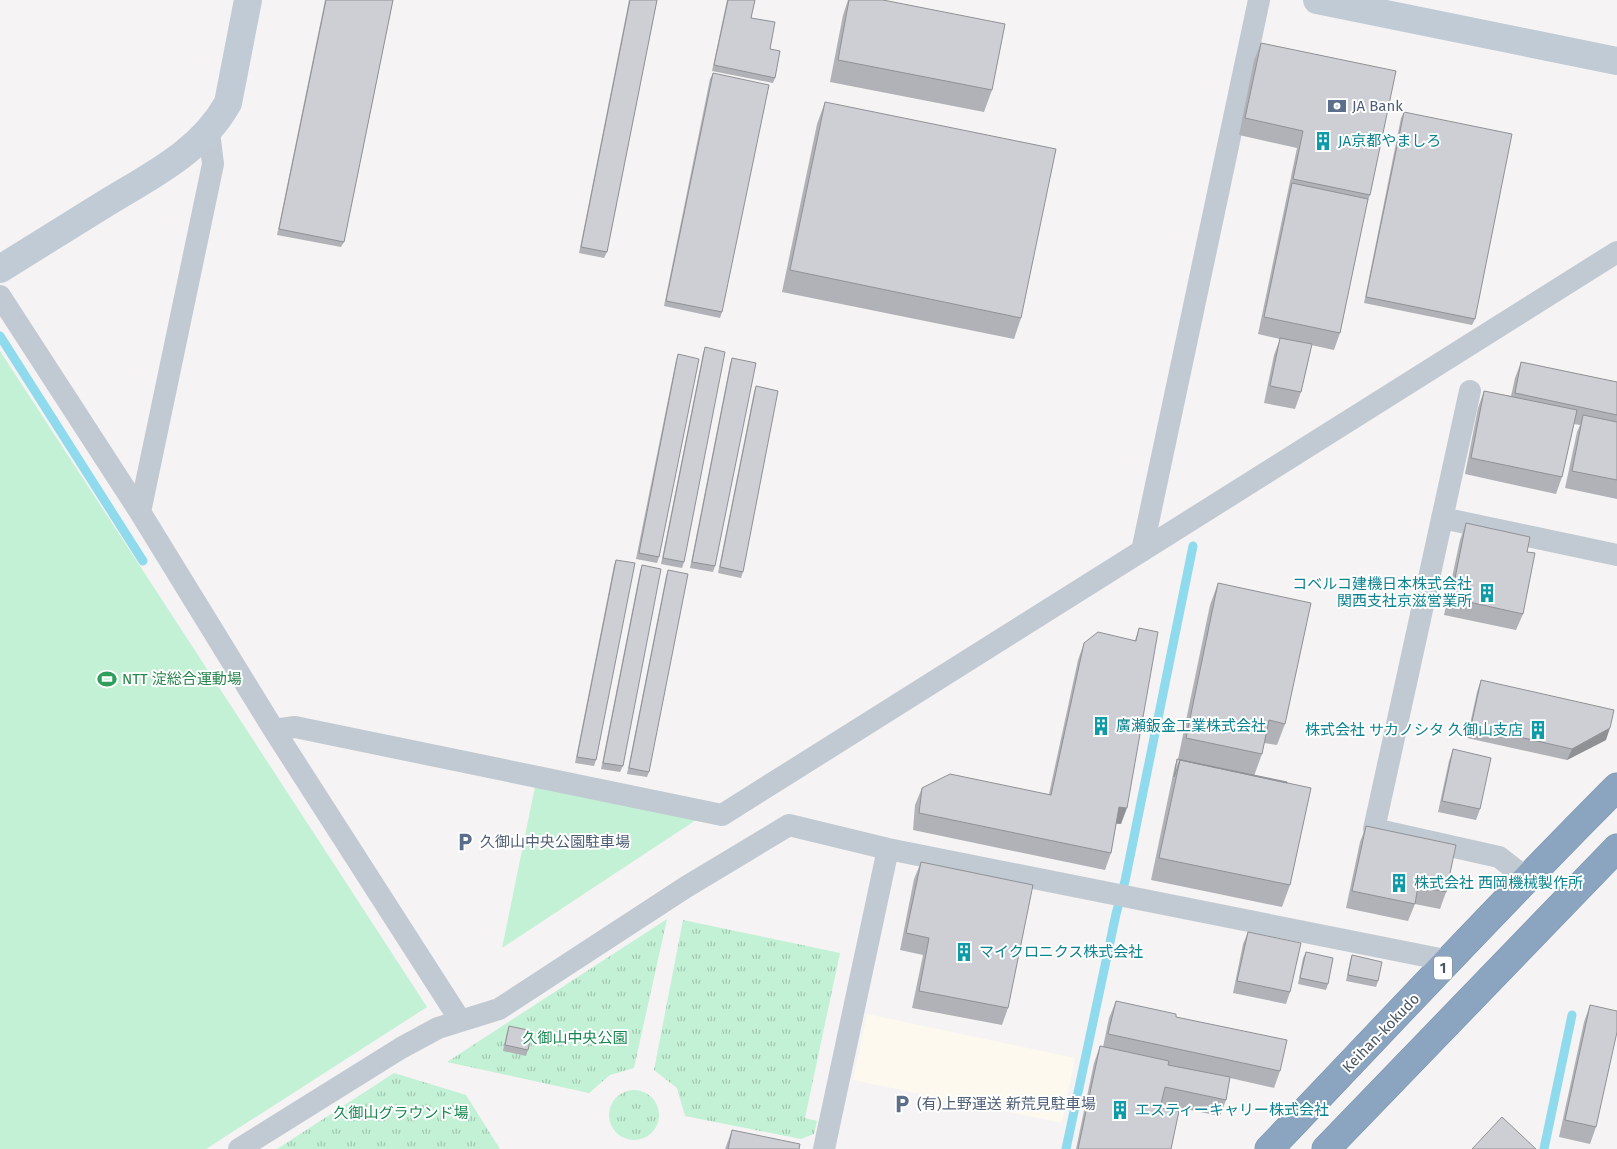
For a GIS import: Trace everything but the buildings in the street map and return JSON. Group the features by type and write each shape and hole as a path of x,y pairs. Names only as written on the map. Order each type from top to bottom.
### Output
{"highway":[{"name":"Keihan-kokudo","path":"1269,1149 1450,961 1526,878 1617,786"},
{"path":"1326,1149 1617,848"}],"street":[{"path":"0,269 69,218 180,158 209,132 228,103 248,0"},
{"path":"1142,551 1259,0"},
{"path":"1317,0 1617,62"},
{"path":"140,512 213,164 209,132"},
{"path":"274,730 295,727 722,815 1617,252"},
{"path":"0,296 140,512 274,730 460,1020"},
{"path":"1470,391 1374,829 1499,858 1526,878"},
{"path":"1442,518 1617,555"},
{"path":"239,1149 401,1048 438,1028 499,1009 686,887 789,825 888,849 1450,961"},
{"path":"824,1149 888,849"}],"shaded area":[{"path":"867,1014 1075,1058 1062,1123 853,1080"}],"green space":[{"name":"NTT 淀総合運動場","path":"0,351 427,1007 206,1149 0,1149"},
{"path":"535,787 696,820 502,948"},
{"name":"久御山中央公園","path":"667,919 634,1068 610,1075 589,1093 447,1062"},
{"path":"683,920 840,953 805,1118 817,1121 814,1134 801,1139 685,1116 677,1088 654,1070"},
{"name":"久御山グラウンド場","path":"394,1073 466,1095 500,1149 277,1149"},
{"path":"629,1090 639,1090 652,1097 659,1110 659,1120 652,1133 639,1140 629,1140 620,1136 613,1129 609,1120 609,1110 613,1101 620,1094"}],"waterway":[{"path":"0,336 143,561"},
{"path":"1066,1149 1116,914 1125,881 1193,546"},
{"path":"1544,1149 1572,1015"}],"place":[{"name":"JA Bank","path":"1337,106"},
{"name":"JA京都やましろ","path":"1323,141"},
{"name":"コベルコ建機日本株式会社 関西支社京滋営業所","path":"1487,593"},
{"name":"NTT 淀総合運動場","path":"107,679"},
{"name":"廣瀬鈑金工業株式会社","path":"1101,726"},
{"name":"株式会社 サカノシタ 久御山支店","path":"1538,730"},
{"name":"久御山中央公園駐車場","path":"465,842"},
{"name":"株式会社 西岡機械製作所","path":"1399,883"},
{"name":"マイクロニクス株式会社","path":"964,952"},
{"name":"(有)上野運送 新荒見駐車場","path":"902,1104"},
{"name":"エスティーキャリー株式会社","path":"1120,1110"}]}
